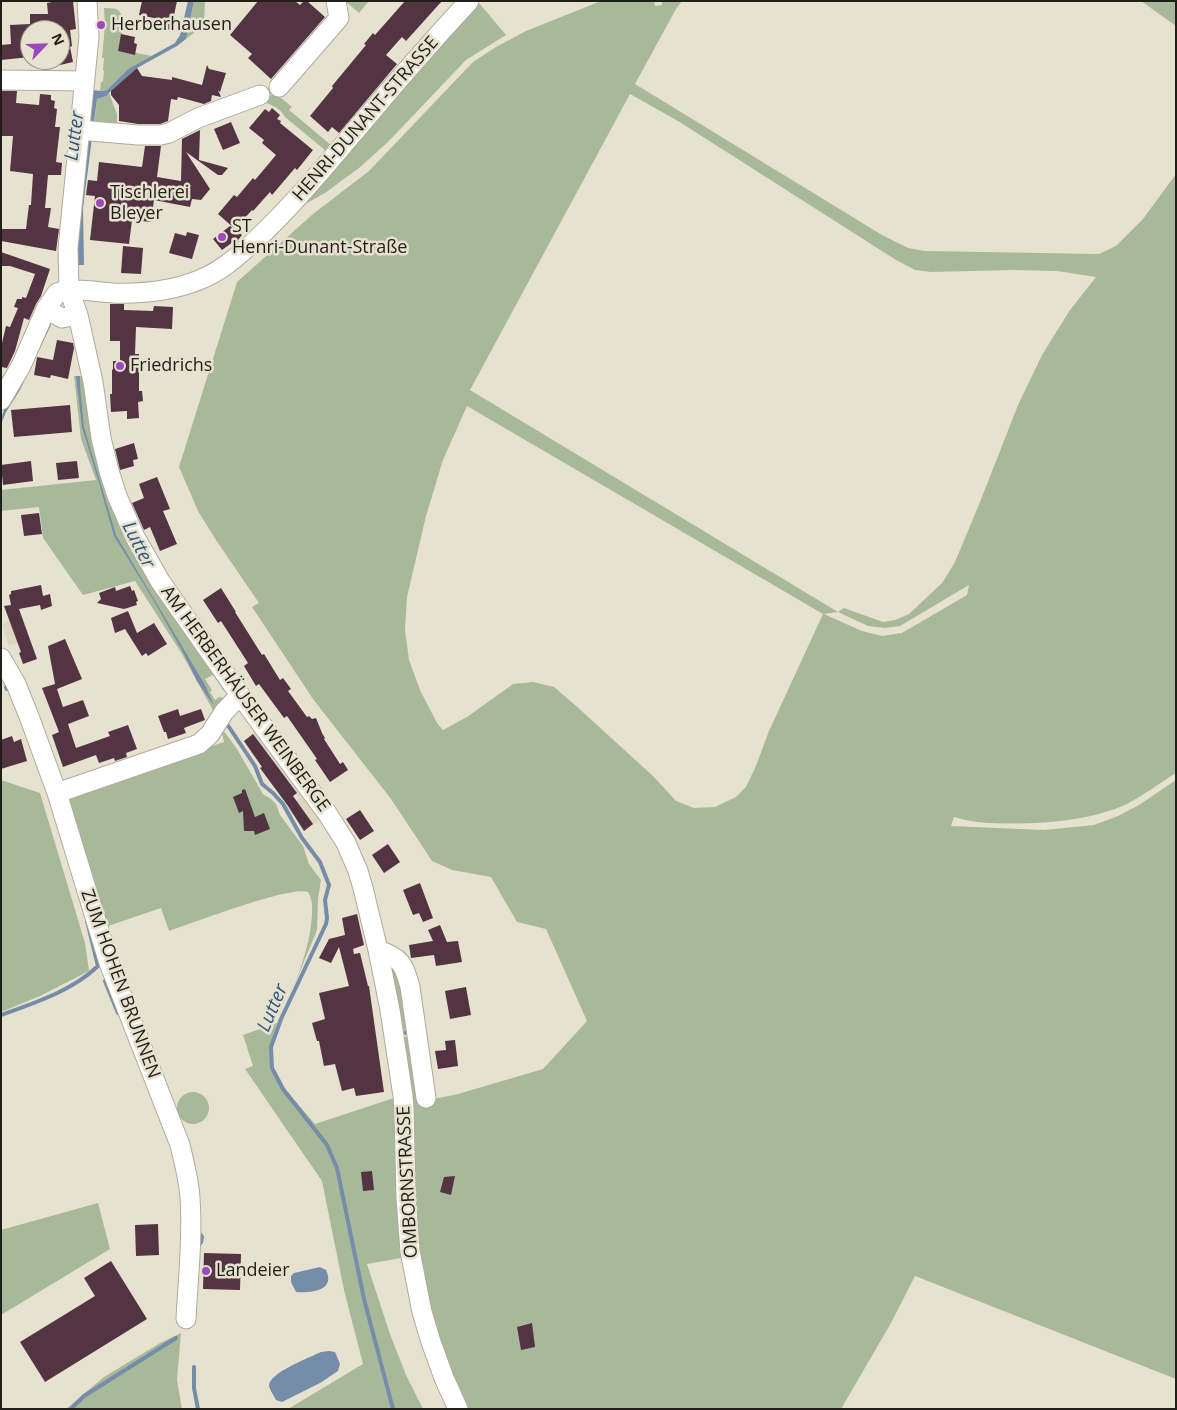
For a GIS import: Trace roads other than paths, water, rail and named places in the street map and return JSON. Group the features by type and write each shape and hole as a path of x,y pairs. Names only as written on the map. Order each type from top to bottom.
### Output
{"street":[{"name":"AM HERBERHÄUSER WEINBERGE","path":"87,1 89,37 85,81 86,131 68,248 69,290 78,315 93,382 101,438 114,487 146,559 160,581 240,696 327,813 346,843 358,871 378,950"},
{"path":"279,87 339,18 336,1"},
{"name":"HENRI-DUNANT-STRASSE","path":"69,290 122,293 159,291 198,281 232,262 299,197 412,63 469,1"},
{"path":"1,80 85,81"},
{"path":"86,131 161,135 169,133 198,118 260,95"},
{"path":"1,400 21,366 46,309 57,293 69,290"},
{"path":"46,309 62,318 78,315"},
{"name":"ZUM HOHEN BRUNNEN","path":"1,658 24,703 57,793 109,963 180,1145 187,1174 190,1199 191,1243 186,1319"},
{"path":"57,793 198,744 210,734 224,712 240,696"},
{"path":"378,950 398,959 407,977 426,1098"},
{"name":"OMBORNSTRASSE","path":"378,950 390,1010 404,1108 406,1198 410,1251 430,1342 458,1409"}],"water":[{"path":"188,1 194,1 186,39 137,68 107,96 97,99 83,208 84,265 78,265 78,203 91,90 107,90 128,69 175,43 180,35"},
{"path":"48,323 51,325 20,390 1,424 7,403 27,370"},
{"path":"76,376 80,376 84,427 116,535 205,685 214,706 197,681 151,596 114,536 82,427"},
{"path":"320,1267 326,1270 328,1277 328,1282 325,1286 315,1291 296,1292 291,1282 291,1276 294,1273"},
{"path":"321,1352 335,1352 340,1364 338,1371 320,1383 282,1402 276,1400 269,1386 275,1376"}],"waterway":[{"name":"Lutter","path":"225,721 255,766 262,784 283,804 302,838 320,862 329,885 325,900 326,924 281,1019 271,1047 272,1068 283,1089 327,1145 337,1168 364,1299 393,1409"},
{"path":"1,1015 39,1001 77,983 98,966 87,921"},
{"path":"105,981 118,1013"},
{"path":"198,1246 202,1237 199,1230"},
{"path":"71,1409 84,1396 176,1338"},
{"path":"194,1367 194,1388 198,1409"}],"place":[{"name":"Herberhausen","path":"101,25"},
{"name":"Tischlerei Bleyer","path":"100,203"},
{"name":"ST Henri-Dunant-Straße","path":"222,237"},
{"name":"Friedrichs","path":"120,366"},
{"name":"Landeier","path":"206,1271"}]}
